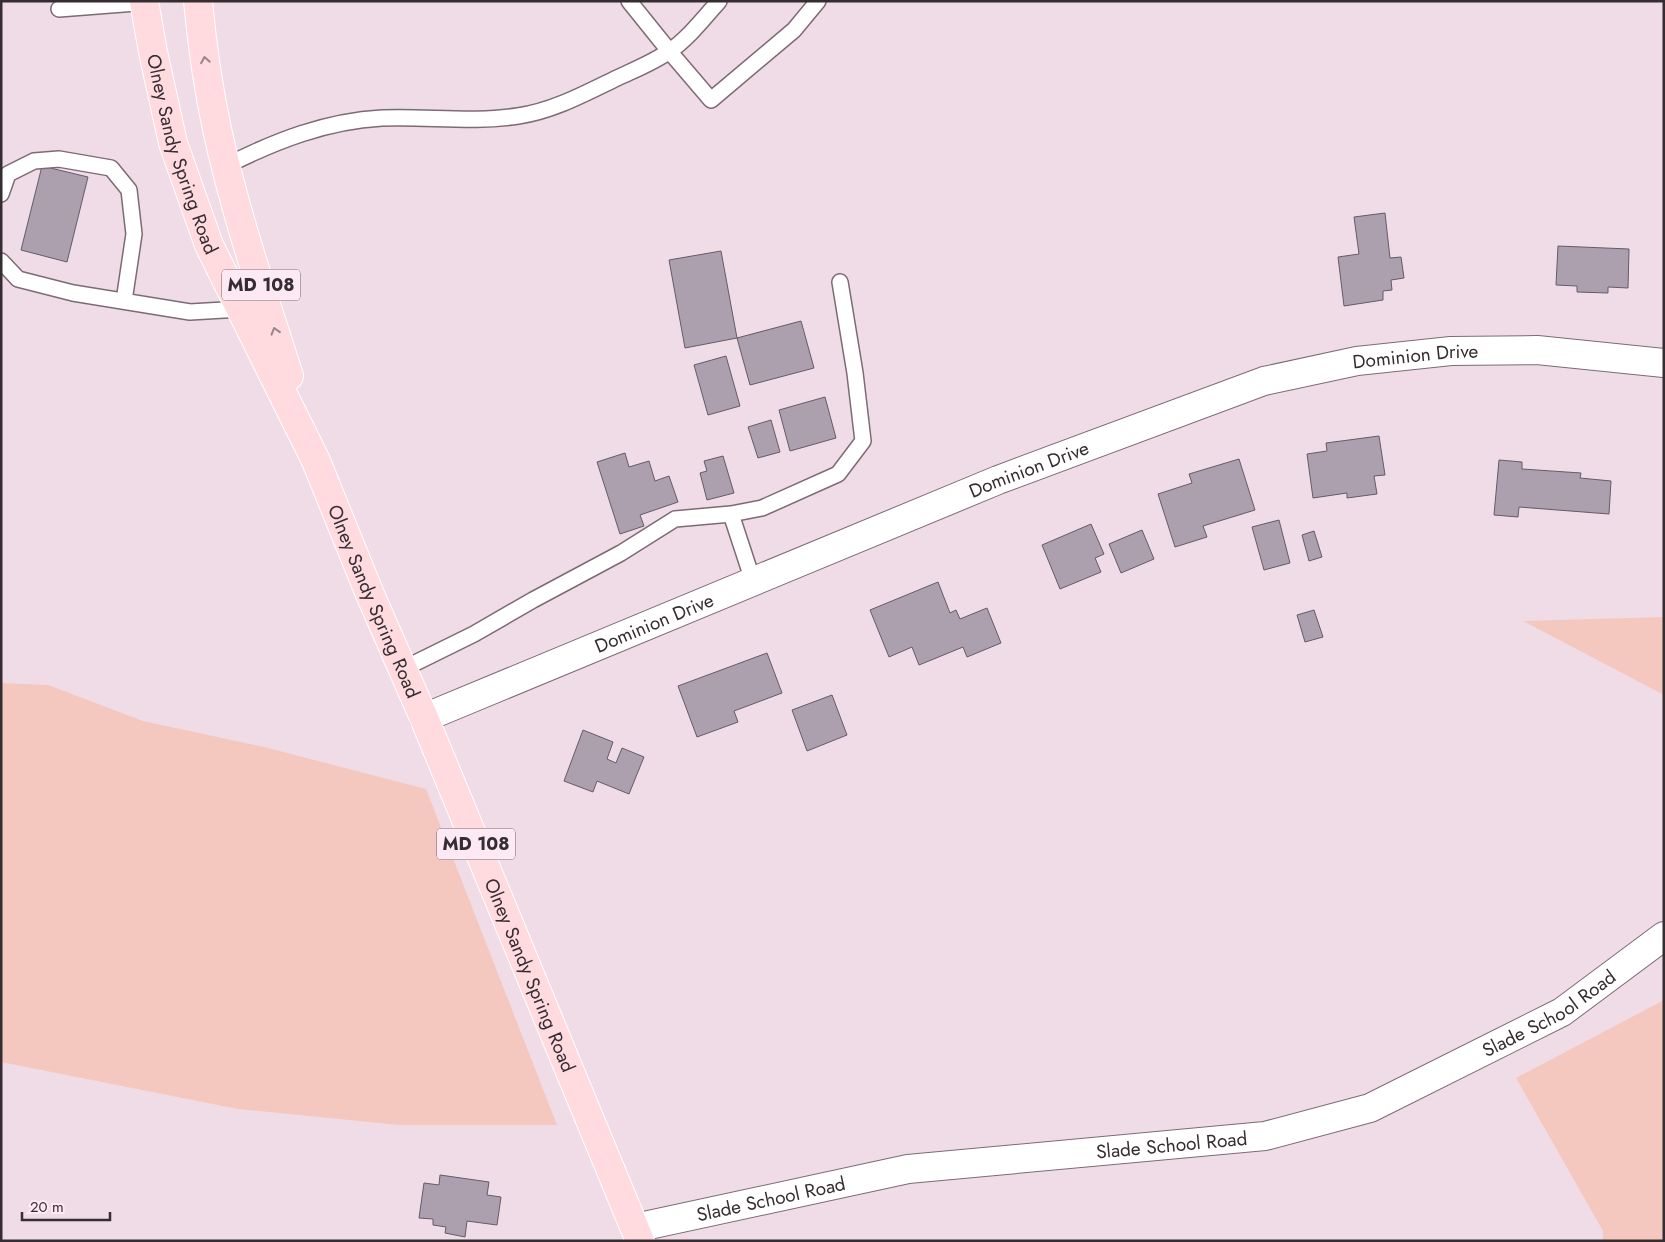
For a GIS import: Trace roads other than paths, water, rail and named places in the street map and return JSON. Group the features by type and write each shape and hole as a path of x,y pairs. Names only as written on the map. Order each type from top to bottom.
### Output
{"main road":[{"name":"Olney Sandy Spring Road","path":"198,1 202,44 226,166 244,232 316,461"},
{"name":"Olney Sandy Spring Road","path":"149,2 152,52 172,143 210,245 316,461 638,1235"}],"street":[{"name":"Dominion Drive","path":"424,718 998,480 1264,381 1358,361 1451,351 1537,350 1664,363"},
{"name":"Slade School Road","path":"638,1235 908,1169 1265,1136 1370,1108 1562,1012 1664,936"}],"lane":[{"path":"629,1 711,100 794,30 818,1"},
{"path":"226,166 257,150 297,134 338,124 380,118 473,120 520,116 559,105 670,52 700,23 719,1"},
{"path":"59,9 149,2"},
{"path":"1,194 8,174 34,161 59,159 112,168 129,190 134,234 124,302"},
{"path":"1,261 18,279 73,293 190,312 241,309"},
{"path":"402,669 474,634 621,553 676,519 731,514 762,508 838,474 863,441 855,373 840,282"},
{"path":"731,514 753,581"}]}
